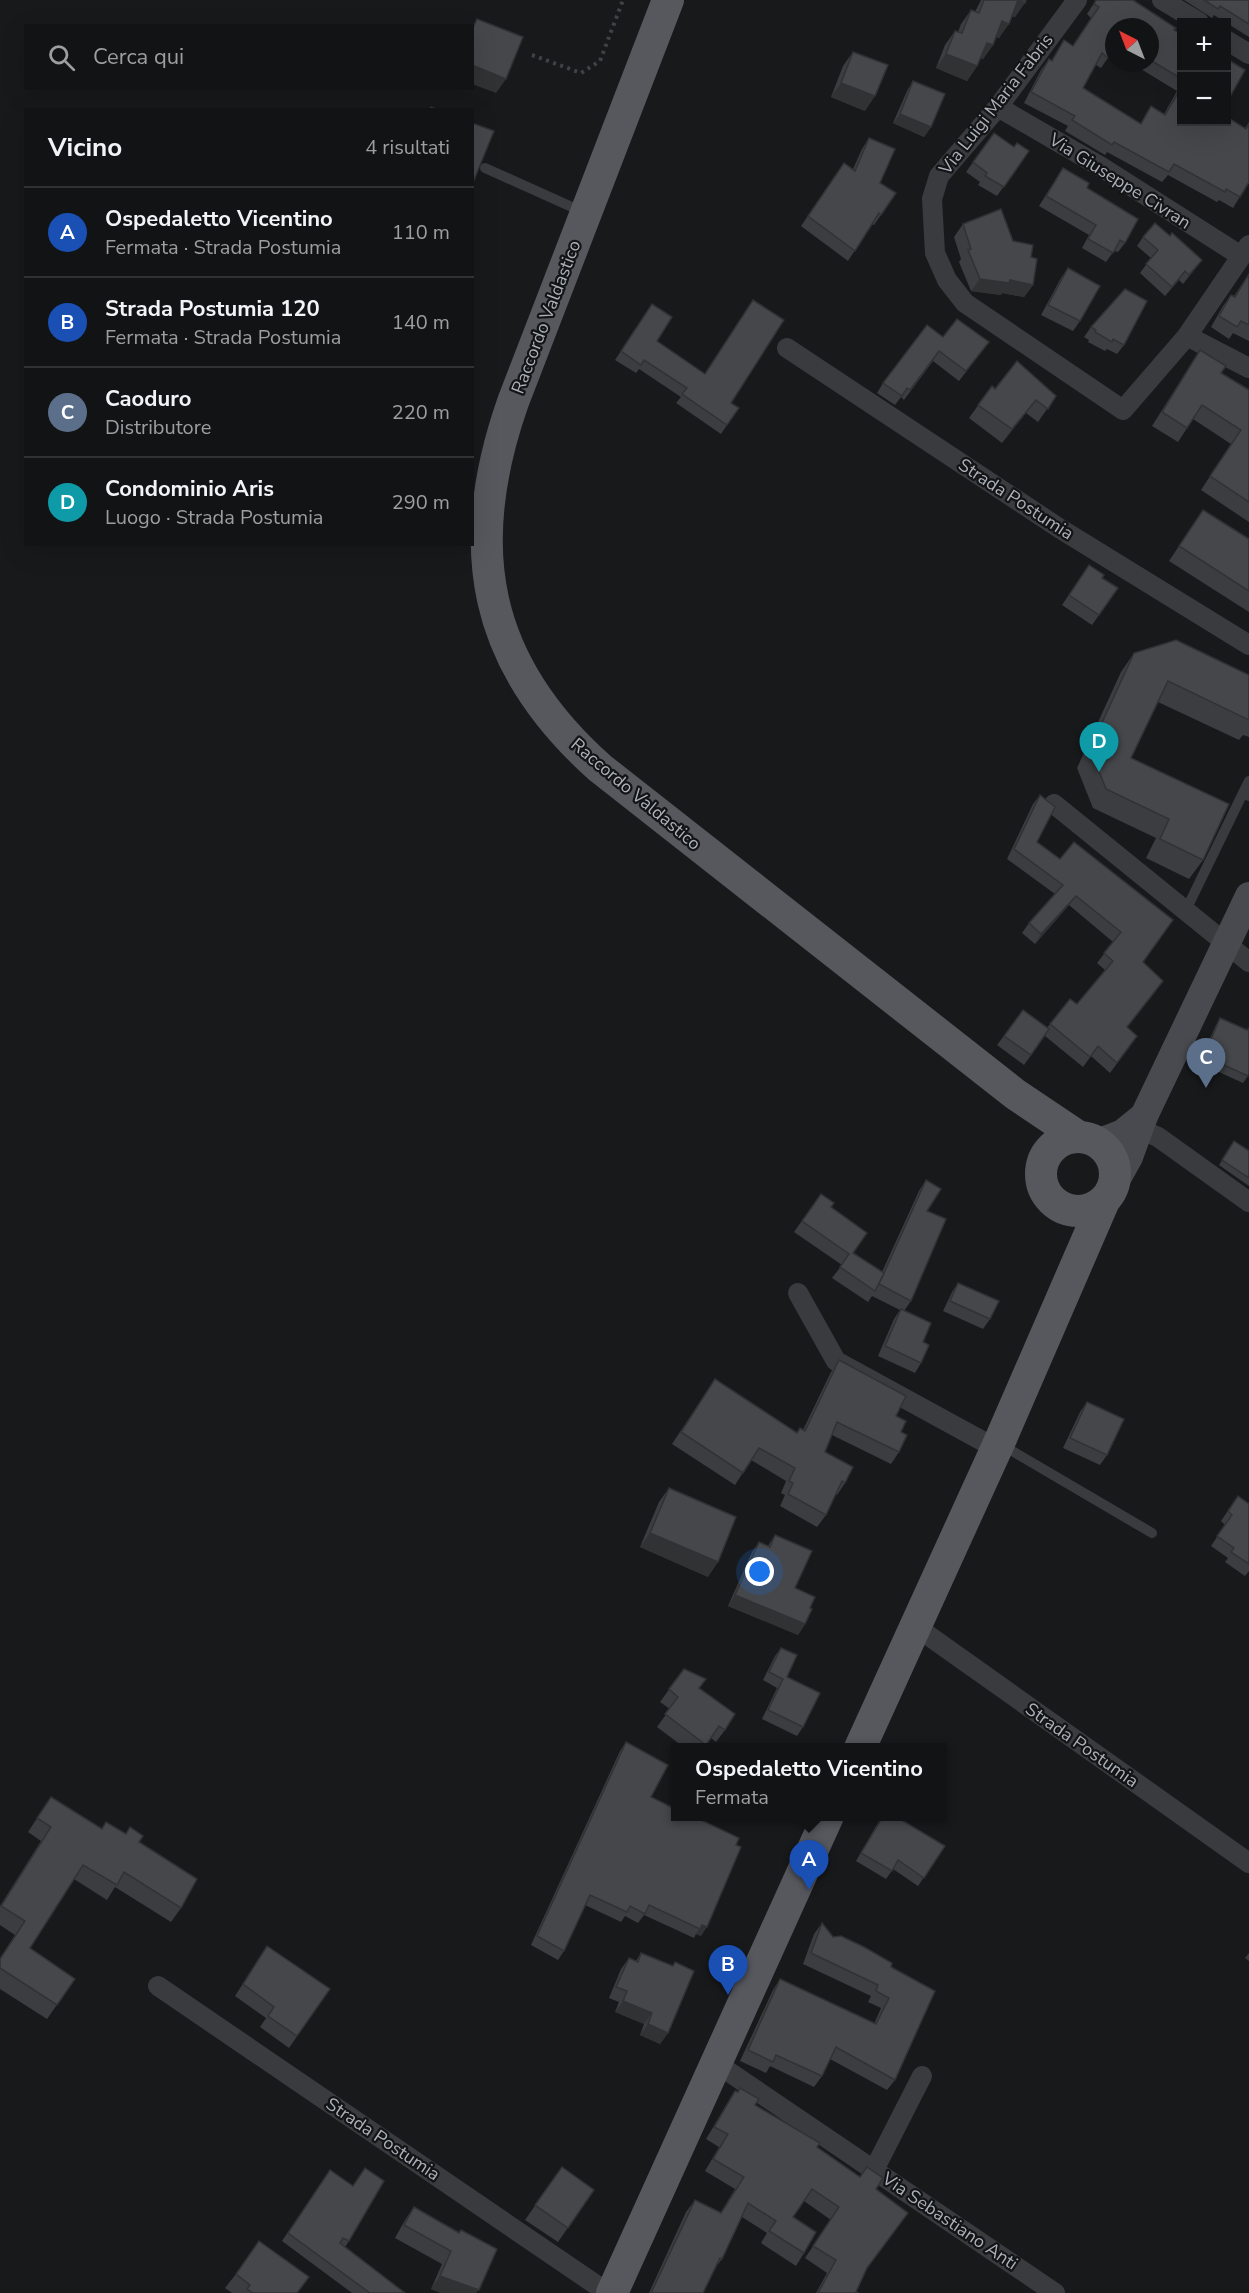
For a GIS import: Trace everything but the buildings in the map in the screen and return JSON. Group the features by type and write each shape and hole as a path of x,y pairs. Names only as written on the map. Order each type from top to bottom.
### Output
{"main road":[{"name":"Raccordo Valdastico","path":"668,0 509,412 489,484 486,524 488,570 501,626 516,664 548,714 600,768 1016,1094 1088,1140"},
{"name":"Raccordo Valdastico","path":"1016,1094 1032,1119 1042,1162"},
{"path":"862,1743 998,1446 1109,1192 1115,1174 1110,1156 1088,1140 1061,1141 1042,1162 1041,1182 1050,1199 1067,1247 1070,1279"},
{"path":"1050,1199 1058,1206 1076,1212 1086,1211 1109,1192"},
{"name":"Strada Postumia","path":"610,2293 826,1821"}],"street":[{"name":"Via Luigi Maria Fabris","path":"1077,0 998,107 939,176 932,199 935,253 947,280 965,303 1123,410 1187,336"},
{"path":"1162,0 1192,18"},
{"path":"1231,43 1249,54"},
{"name":"Via Giuseppe Civran","path":"998,107 1245,251"},
{"path":"1245,251 1187,336 1249,369"},
{"name":"Strada Postumia","path":"787,348 1059,528 1249,645"},
{"path":"1054,804 1249,962"},
{"path":"1109,1192 1249,896"},
{"path":"1088,1140 1119,1135 1142,1123"},
{"path":"1142,1123 1249,1202"},
{"path":"798,1293 836,1361 998,1446"},
{"name":"Strada Postumia","path":"915,1626 1249,1863"},
{"name":"Strada Postumia","path":"158,1986 610,2293"},
{"name":"Via Sebastiano Anti","path":"716,2063 1055,2293"},
{"name":"Via Sebastiano Anti","path":"874,2170 922,2076"}],"lane":[{"path":"485,168 586,213"},
{"path":"1185,912 1246,794 1249,781"},
{"path":"998,1446 1152,1533"}],"path":[{"path":"532,55 581,73 600,61 623,0"}],"place":[{"name":"Condominio Aris","path":"1099,772"},
{"name":"Caoduro","path":"1206,1088"},
{"name":"Ospedaletto Vicentino","path":"809,1890"},
{"name":"Strada Postumia 120","path":"728,1995"}]}
